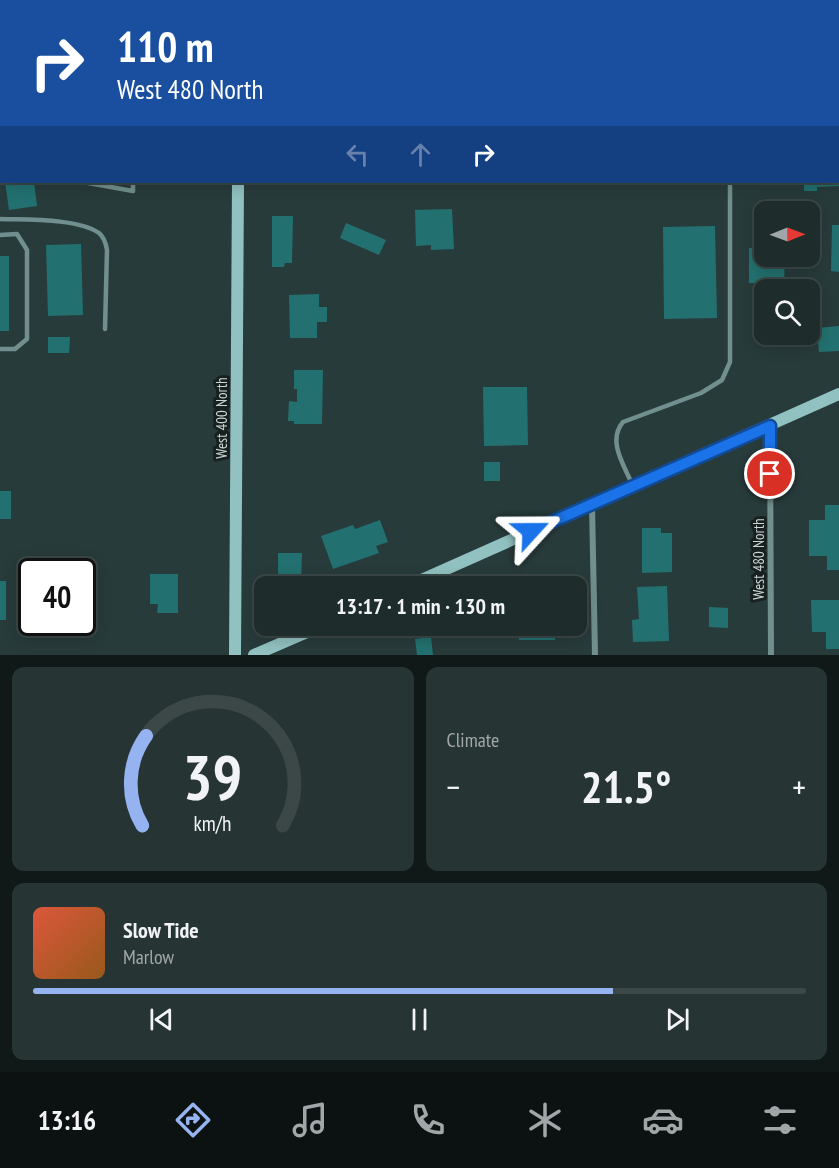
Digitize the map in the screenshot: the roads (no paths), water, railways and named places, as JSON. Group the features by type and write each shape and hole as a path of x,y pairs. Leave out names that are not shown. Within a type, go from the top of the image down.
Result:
{"street":[{"name":"West 400 North","path":"235,655 238,183"},
{"path":"430,576 839,394"},
{"name":"West 480 North","path":"770,426 771,655"},
{"path":"592,504 595,655"},
{"path":"254,655 298,636"}],"lane":[{"path":"89,183 133,191 133,183"},
{"path":"633,486 616,446 619,427 623,423 701,393 722,380 729,362 730,183"},
{"path":"0,219 51,220 100,233 106,242 107,250 105,329"},
{"path":"0,235 17,234 27,250 27,339 15,349 0,349"}]}
